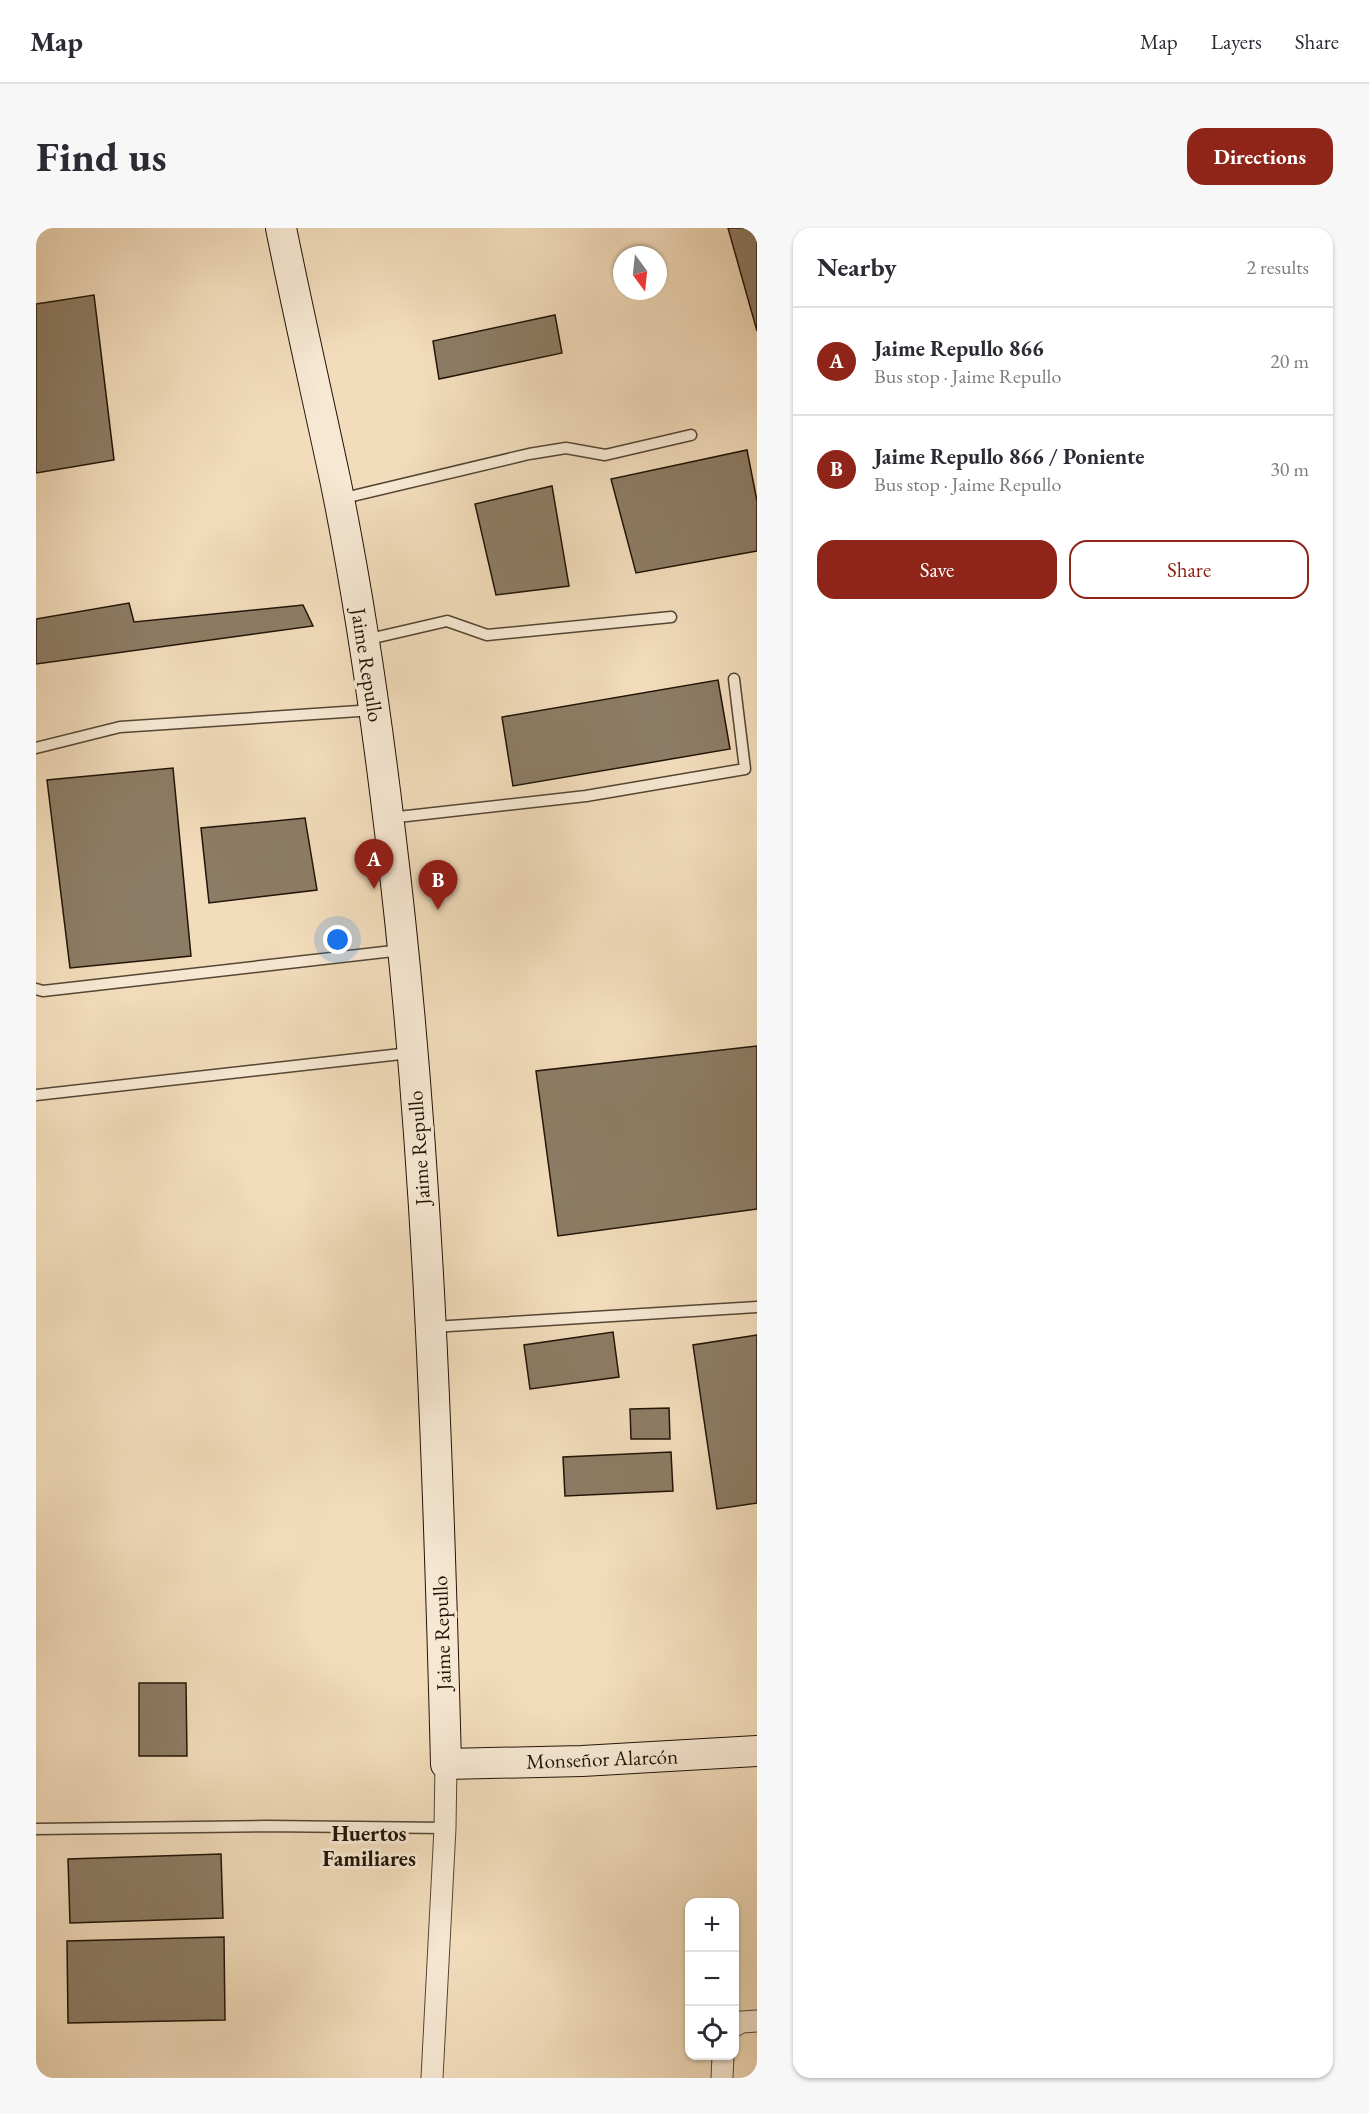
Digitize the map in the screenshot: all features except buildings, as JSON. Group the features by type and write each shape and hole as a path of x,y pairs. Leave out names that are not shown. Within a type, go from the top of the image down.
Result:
{"street":[{"name":"Jaime Repullo","path":"281,228 339,499 363,640 388,818 413,1053 430,1328 446,1764 446,1828 432,2078"},
{"name":"Monseñor Alarcón","path":"446,1764 582,1761 757,1751"},
{"path":"739,2024 757,2021"},
{"path":"722,2078 723,2060"}],"lane":[{"path":"339,499 529,454 566,448 605,455 691,435"},
{"path":"363,640 447,621 487,635 671,617"},
{"path":"388,818 586,796 745,769 734,679"},
{"path":"36,748 120,727 374,710"},
{"path":"36,989 43,991 403,950"},
{"path":"36,1095 413,1053"},
{"path":"430,1328 757,1307"},
{"path":"36,1829 266,1826 446,1828"}],"place":[{"name":"Jaime Repullo 866","path":"374,889"},
{"name":"Jaime Repullo 866 / Poniente","path":"438,910"}],"district":[{"name":"Huertos Familiares","path":"369,1846"}]}
